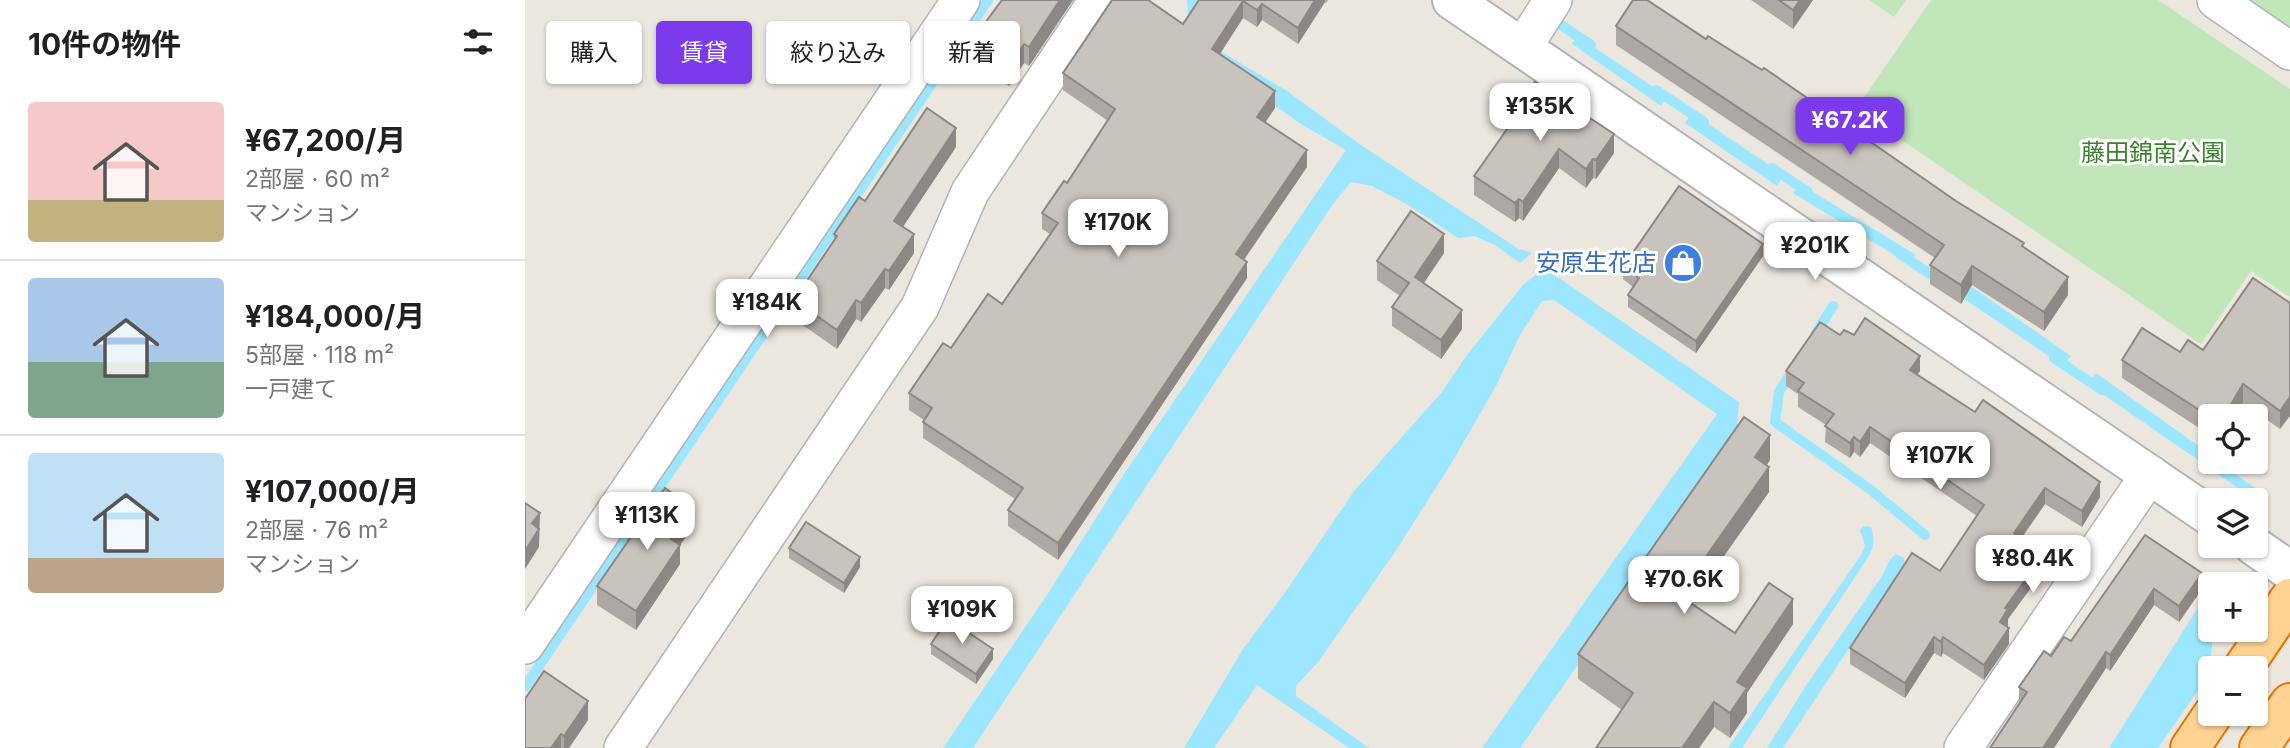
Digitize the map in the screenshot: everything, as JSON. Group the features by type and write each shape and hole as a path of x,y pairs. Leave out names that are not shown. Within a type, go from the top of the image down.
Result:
{"highway":[{"path":"2251,656 2290,598"},
{"path":"2259,748 2290,704"},
{"path":"2190,748 2205,726"}],"street":[{"path":"525,645 961,0"},
{"path":"623,748 920,307 970,192 1098,0"},
{"path":"1452,0 1540,20 2198,508"},
{"path":"2215,0 2290,51"},
{"path":"1963,748 2150,474"},
{"path":"2268,556 2290,571"}],"green space":[{"path":"1869,0 1906,0 1894,17"},
{"name":"藤田錦南公園","path":"1931,0 2158,0 2290,89 2290,297 2251,271 2201,344 1856,109"},
{"path":"2247,0 2290,0 2290,29"}],"water":[{"path":"1187,0 1203,0 1220,51 1287,91 1358,143 1517,248 1532,253 1520,263 1495,245 1474,236 1458,238 1408,205 1372,186 1351,182 1333,204 973,748 943,748 1047,595 1124,474 1346,150 1301,124 1190,45"},
{"path":"1577,36 1667,96 1661,106 1572,44"},
{"path":"1692,113 1784,175 1777,186 1685,123"},
{"path":"1800,184 1916,255 1909,264 1793,193"},
{"path":"1546,267 1739,402 1736,437 1520,748 1482,748 1717,414 1554,300 1542,301 1520,335 1496,386 1451,464 1397,549 1319,661 1296,686 1296,696 1369,748 1349,748 1257,685 1214,748 1184,748 1243,649 1355,490 1441,393 1467,355 1523,285"},
{"path":"1956,276 2071,356 2063,366 1963,298"},
{"path":"2096,373 2198,445 2198,460 2088,384"},
{"path":"1864,526 1871,527 1873,537 1868,558 1742,748 1728,748 1861,555 1865,546 1860,530"},
{"path":"1896,554 1904,558 1904,565 1783,748 1767,748 1807,684"},
{"path":"2198,608 2198,642 2212,642 2211,656 2198,656 2198,690 2158,748 2109,748"}],"building":[{"path":"1002,0 1060,0 1029,47 1024,44 1020,50 1020,21 986,21"},
{"path":"1112,0 1148,0 1183,24 1199,0 1315,0 1298,28 1262,4 1257,10 1243,1 1212,49 1275,91 1257,117 1307,150 1236,254 1247,262 1058,543 1008,510 1023,488 923,422 932,408 909,393 943,343 951,348 988,294 1002,304 1058,223 1042,213 1064,181 1067,183 1115,109 1063,73"},
{"path":"1633,0 1647,0 1706,39 1708,36 1762,70 1764,68 1956,201 2024,243 2022,246 2068,277 2044,312 1972,266 1961,285 1930,265 1944,245 1616,26"},
{"path":"1779,0 1800,0 1793,10"},
{"path":"1535,82 1614,134 1596,160 1593,159 1586,169 1559,149 1523,202 1519,199 1515,203 1474,176 1517,115 1514,113"},
{"path":"927,108 956,128 894,221 914,234 889,271 885,269 861,303 856,300 837,330 794,300 837,236 834,234 859,197 865,201"},
{"name":"安原生花店","path":"1679,186 1763,244 1696,341 1628,295 1639,278 1623,267"},
{"path":"1411,211 1444,234 1415,277 1462,310 1441,340 1392,307 1409,283 1377,261"},
{"path":"2253,278 2290,303 2290,397 2280,411 2243,384 2231,404 2198,404 2198,409 2122,360 2142,328 2180,352 2188,340 2203,350"},
{"path":"1865,318 1920,356 1910,370 1975,412 1983,400 2100,482 2082,511 2045,488 2014,533 2044,554 2005,608 2008,609 2000,622 2009,628 1984,665 1943,637 1941,642 1934,637 1905,683 1850,648 1912,553 1940,571 1984,505 1870,427 1860,442 1854,437 1850,443 1825,426 1834,414 1798,391 1804,383 1786,371 1820,322 1840,335 1844,330 1854,335"},
{"path":"1744,417 1770,435 1755,457 1769,467 1679,595 1735,633 1769,583 1793,599 1737,682 1747,688 1730,713 1714,702 1682,748 1596,748 1633,693 1578,654"},
{"path":"665,488 693,508 671,539 680,545 636,611 597,586"},
{"path":"525,503 540,513 532,523 539,529 525,551"},
{"path":"806,522 860,557 844,583 789,548"},
{"path":"2145,535 2200,572 2198,572 2198,579 2179,606 2154,589 2110,655 2106,652 2043,748 1990,748 2027,692 2019,687 2044,651 2051,656 2064,637 2071,641"},
{"path":"948,619 993,649 976,674 931,644"},
{"path":"544,671 588,701 564,736 561,734 551,748 525,748 525,699"}],"waterway":[{"path":"525,687 988,0"},
{"path":"1549,17 1591,45"},
{"path":"1656,90 1704,122"},
{"path":"1772,168 1808,192"},
{"path":"1900,254 1942,282"},
{"path":"1816,333 1833,306"},
{"path":"2054,358 2102,390"},
{"path":"1792,371 1779,392 1775,422 1871,490 1925,535"},
{"path":"2226,474 2246,488"}],"place":[{"name":"安原生花店","path":"1683,263"}]}
